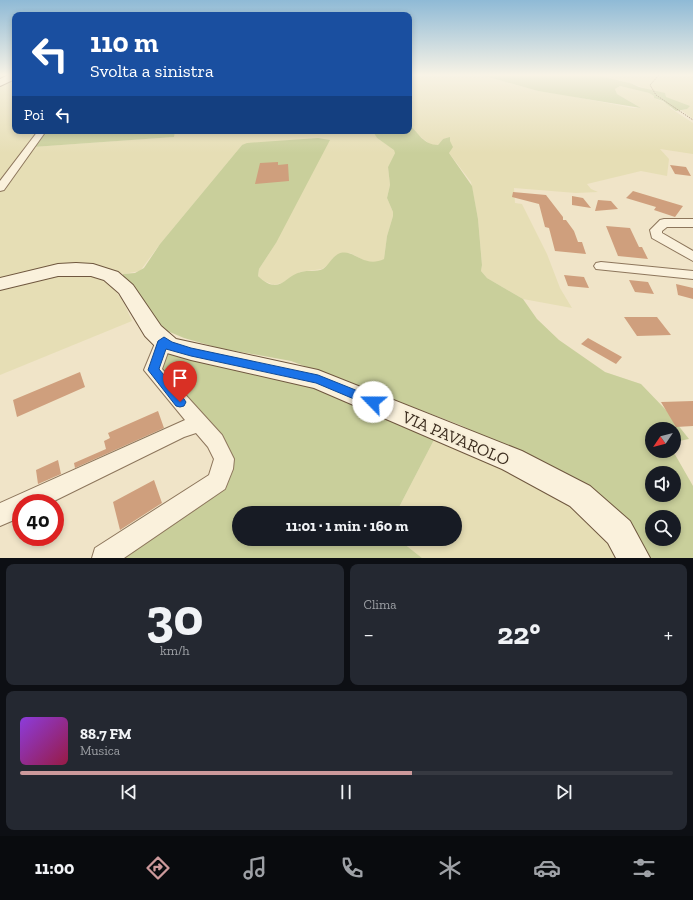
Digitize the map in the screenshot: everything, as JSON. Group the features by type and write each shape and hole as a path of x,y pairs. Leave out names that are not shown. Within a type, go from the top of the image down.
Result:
{"street":[{"path":"0,188 40,134"},
{"path":"693,223 664,223 656,230 656,235 693,257"},
{"path":"601,266 693,275"},
{"name":"VIA PAVAROLO","path":"0,284 58,270 93,270 111,276 126,289 153,331 168,345 191,352 318,379 512,460 580,496 619,532 634,558"},
{"path":"104,556 217,482 223,469 224,459 215,441 198,424 154,370 164,341"},
{"path":"45,494 179,430 198,424"},
{"path":"0,515 12,509"}],"path":[{"path":"666,101 693,120"}],"shaded area":[{"path":"0,101 12,101 12,134 39,134 0,186"},
{"path":"597,101 633,108 641,108 629,101 661,101 670,105 670,108 693,123 693,154 660,149 669,159 667,176 641,171 587,184 591,189 598,192 576,193 514,188 515,203 522,204 547,254 560,288 572,308 523,299 487,278 481,271 482,264 478,219 471,182 449,153 450,150 443,139 438,145 431,145 417,134 412,128 412,102"},
{"path":"671,101 693,101 693,119 681,110 687,109"},
{"path":"174,134 375,134 377,138 395,150 388,167 390,185 387,198 393,212 393,216 387,236 384,259 376,263 365,261 350,253 333,258 329,264 322,269 300,272 285,282 274,285 264,281 258,276 259,269 276,243 242,145 160,244 140,271 123,274 98,266 0,281 0,190 33,147 173,137"},
{"path":"52,274 94,275 112,286 124,303 132,321 0,375 0,288"},
{"path":"436,436 574,500 625,558 422,558 407,546 462,546 462,506 400,506"}],"green space":[{"path":"599,101 629,101 641,108"},
{"path":"663,101 677,101 690,106 687,109 676,111"},
{"path":"412,127 425,141 438,145 443,139 450,137 453,147 449,153 472,186 478,219 482,265 481,271 487,278 523,299 537,319 559,340 605,372 641,384 676,422 645,422 645,458 677,458 693,486 693,558 640,558 551,467 460,425 291,361 219,348 184,338 165,330 158,324 155,317 122,279 123,274 135,273 144,268 160,244 242,145 247,143 318,138 330,140 276,243 259,269 258,276 272,285 277,285 295,274 304,271 323,269 338,254 349,253 364,260 370,261 384,259 387,236 393,216 393,212 387,198 390,185 388,167 395,153 394,150 377,138 375,134 412,134"},
{"path":"41,134 174,134 174,137 33,147"},
{"path":"164,349 313,383 436,436 400,506 232,506 232,546 407,546 422,558 111,558 228,470 157,369"},
{"path":"681,429 689,439 681,441"}],"building":[{"path":"278,162 278,165 288,164 289,181 255,184 260,163"},
{"path":"670,165 686,167 691,176 675,174"},
{"path":"633,191 683,206 675,217 654,210 656,207 626,198"},
{"path":"513,192 546,195 563,217 563,220 566,220 574,231 578,242 582,242 586,254 555,251 549,228 545,227 539,204 512,197"},
{"path":"572,196 583,198 591,208 572,205"},
{"path":"598,200 611,201 618,209 595,211"},
{"path":"606,226 630,228 639,247 642,247 648,259 618,256"},
{"path":"564,275 584,277 589,288 568,286"},
{"path":"629,280 648,282 654,294 635,292"},
{"path":"676,284 693,288 693,299 678,295"},
{"path":"624,317 657,317 671,335 637,336"},
{"path":"588,338 622,357 616,364 581,344"},
{"path":"80,372 85,387 17,417 13,400"},
{"path":"693,401 693,426 681,427 681,422 673,422 661,402"},
{"path":"158,411 164,428 75,468 74,463 106,449 104,441 110,438 108,433"},
{"path":"58,460 61,474 38,484 36,470"},
{"path":"154,480 162,503 120,530 113,502"}],"route":[{"path":"180,402 154,370 164,341 168,345 191,352 318,379 373,402"}]}
